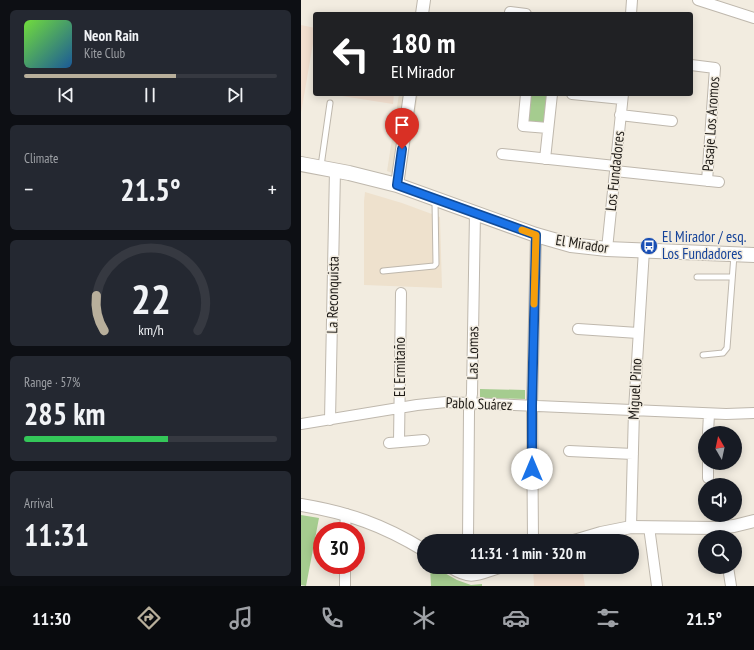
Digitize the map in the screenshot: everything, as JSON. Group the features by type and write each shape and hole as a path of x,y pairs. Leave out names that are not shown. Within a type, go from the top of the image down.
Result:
{"main road":[{"name":"El Mirador","path":"301,164 335,170 397,185 536,235 571,245 607,249 754,255"}],"street":[{"path":"422,12 424,0"},
{"path":"631,12 632,0"},
{"path":"698,0 754,18"},
{"name":"Pasaje Los Aromos","path":"693,65 715,68 707,181"},
{"path":"397,185 410,96"},
{"path":"526,96 523,126 548,128"},
{"path":"545,159 552,96"},
{"name":"Los Fundadores","path":"607,249 622,96"},
{"path":"620,115 672,121"},
{"path":"502,154 719,182"},
{"name":"La Reconquista","path":"330,420 335,170"},
{"name":"Las Lomas","path":"468,534 469,410 472,394 475,213"},
{"path":"533,534 532,406 536,235"},
{"name":"Miguel Pino","path":"631,527 633,410 644,250"},
{"name":"El Ermitaño","path":"399,442 401,293"},
{"path":"579,329 639,333"},
{"name":"Pablo Suárez","path":"301,424 433,403 471,403 709,414 754,413"},
{"path":"709,414 709,426"},
{"path":"389,443 424,440"},
{"path":"569,451 633,454"},
{"path":"708,470 708,478"},
{"path":"301,505 346,514 385,528 417,546"},
{"path":"346,514 346,522"},
{"path":"729,530 754,521"},
{"path":"598,534 631,527 698,530"},
{"path":"649,527 657,586"},
{"path":"345,574 345,586"},
{"path":"729,574 731,586"}],"lane":[{"path":"321,167 330,103"},
{"path":"383,271 434,266 436,264 435,198"},
{"path":"703,355 723,353 727,348 734,254"},
{"path":"697,277 733,277"}],"shaded area":[{"path":"301,25 313,28 313,44 301,113"},
{"path":"342,96 394,96 393,104"},
{"path":"399,96 418,96 405,178 387,171"},
{"path":"365,192 402,203 440,217 442,288 364,285"},
{"path":"533,574 583,574 585,586 534,586"}],"green space":[{"path":"526,96 551,96 548,127 523,125"},
{"path":"480,389 525,390 525,399 480,398"},
{"path":"301,515 319,518 318,522 313,522 313,549 306,586 301,585"},
{"path":"430,574 446,574 471,585 482,584 482,586 431,586"}],"slow traffic":[{"path":"522,230 536,235 534,304"}],"place":[{"name":"El Mirador / esq. Los Fundadores","path":"649,246"}],"route":[{"path":"402,149 397,185 536,235 532,469"}]}
